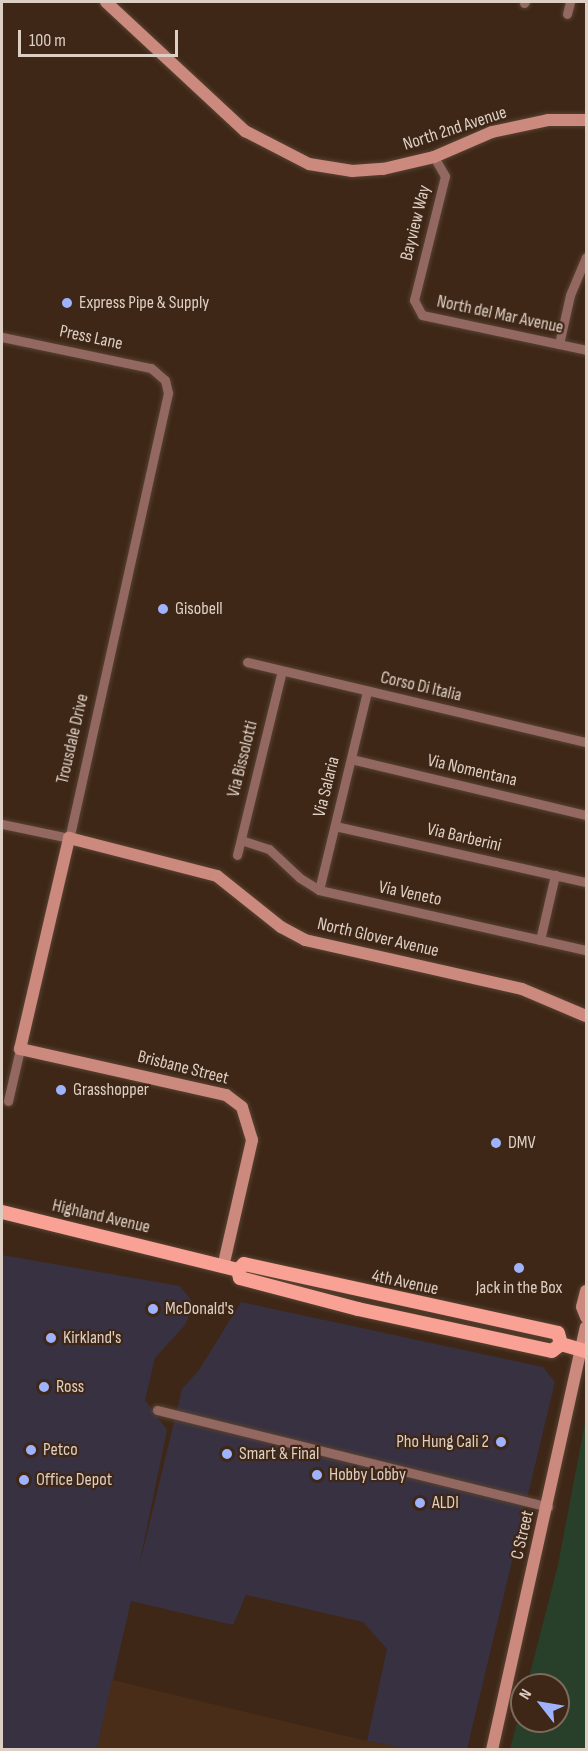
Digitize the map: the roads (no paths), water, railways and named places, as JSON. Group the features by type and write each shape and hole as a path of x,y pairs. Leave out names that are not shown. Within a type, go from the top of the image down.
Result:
{"main road":[{"name":"Highland Avenue","path":"2,1212 192,1257"},
{"name":"4th Avenue","path":"192,1257 238,1270 244,1264 558,1333 561,1344 585,1351"}],"street":[{"name":"North 2nd Avenue","path":"106,2 220,111 271,147 309,164 352,171 383,169 434,157 492,132 548,120 586,120"},
{"path":"567,14 570,2"},
{"name":"Bayview Way","path":"414,300 445,176 434,157"},
{"path":"559,344 570,295 586,257"},
{"name":"North del Mar Avenue","path":"414,300 422,315 441,321 586,350"},
{"name":"Press Lane","path":"2,337 151,369 167,384"},
{"name":"Trousdale Drive","path":"8,1101 165,408 167,384"},
{"name":"Corso Di Italia","path":"247,662 586,742"},
{"name":"Via Bissolotti","path":"237,855 282,671"},
{"name":"Via Salaria","path":"319,890 367,691"},
{"name":"Via Nomentana","path":"351,759 586,815"},
{"name":"North Glover Avenue","path":"2,824 69,838 217,876 281,927 304,940 522,989 586,1016"},
{"name":"Via Barberini","path":"335,826 586,882"},
{"name":"Via Veneto","path":"241,840 269,849 300,878 319,890 586,950"},
{"path":"540,940 555,875"},
{"name":"Brisbane Street","path":"20,1049 226,1095 242,1107 252,1140 223,1267"},
{"path":"586,1291 582,1308 586,1317"},
{"name":"C Street","path":"492,1749 585,1351 586,1327"},
{"path":"157,1410 548,1507"}],"place":[{"name":"Express Pipe & Supply","path":"67,303"},
{"name":"Gisobell","path":"163,609"},
{"name":"Grasshopper","path":"61,1090"},
{"name":"DMV","path":"496,1143"},
{"name":"Jack in the Box","path":"519,1268"},
{"name":"McDonald's","path":"153,1309"},
{"name":"Kirkland's","path":"51,1338"},
{"name":"Ross","path":"44,1387"},
{"name":"Pho Hung Cali 2","path":"501,1442"},
{"name":"Petco","path":"31,1450"},
{"name":"Smart & Final","path":"227,1454"},
{"name":"Hobby Lobby","path":"317,1475"},
{"name":"Office Depot","path":"24,1480"},
{"name":"ALDI","path":"420,1503"}]}
